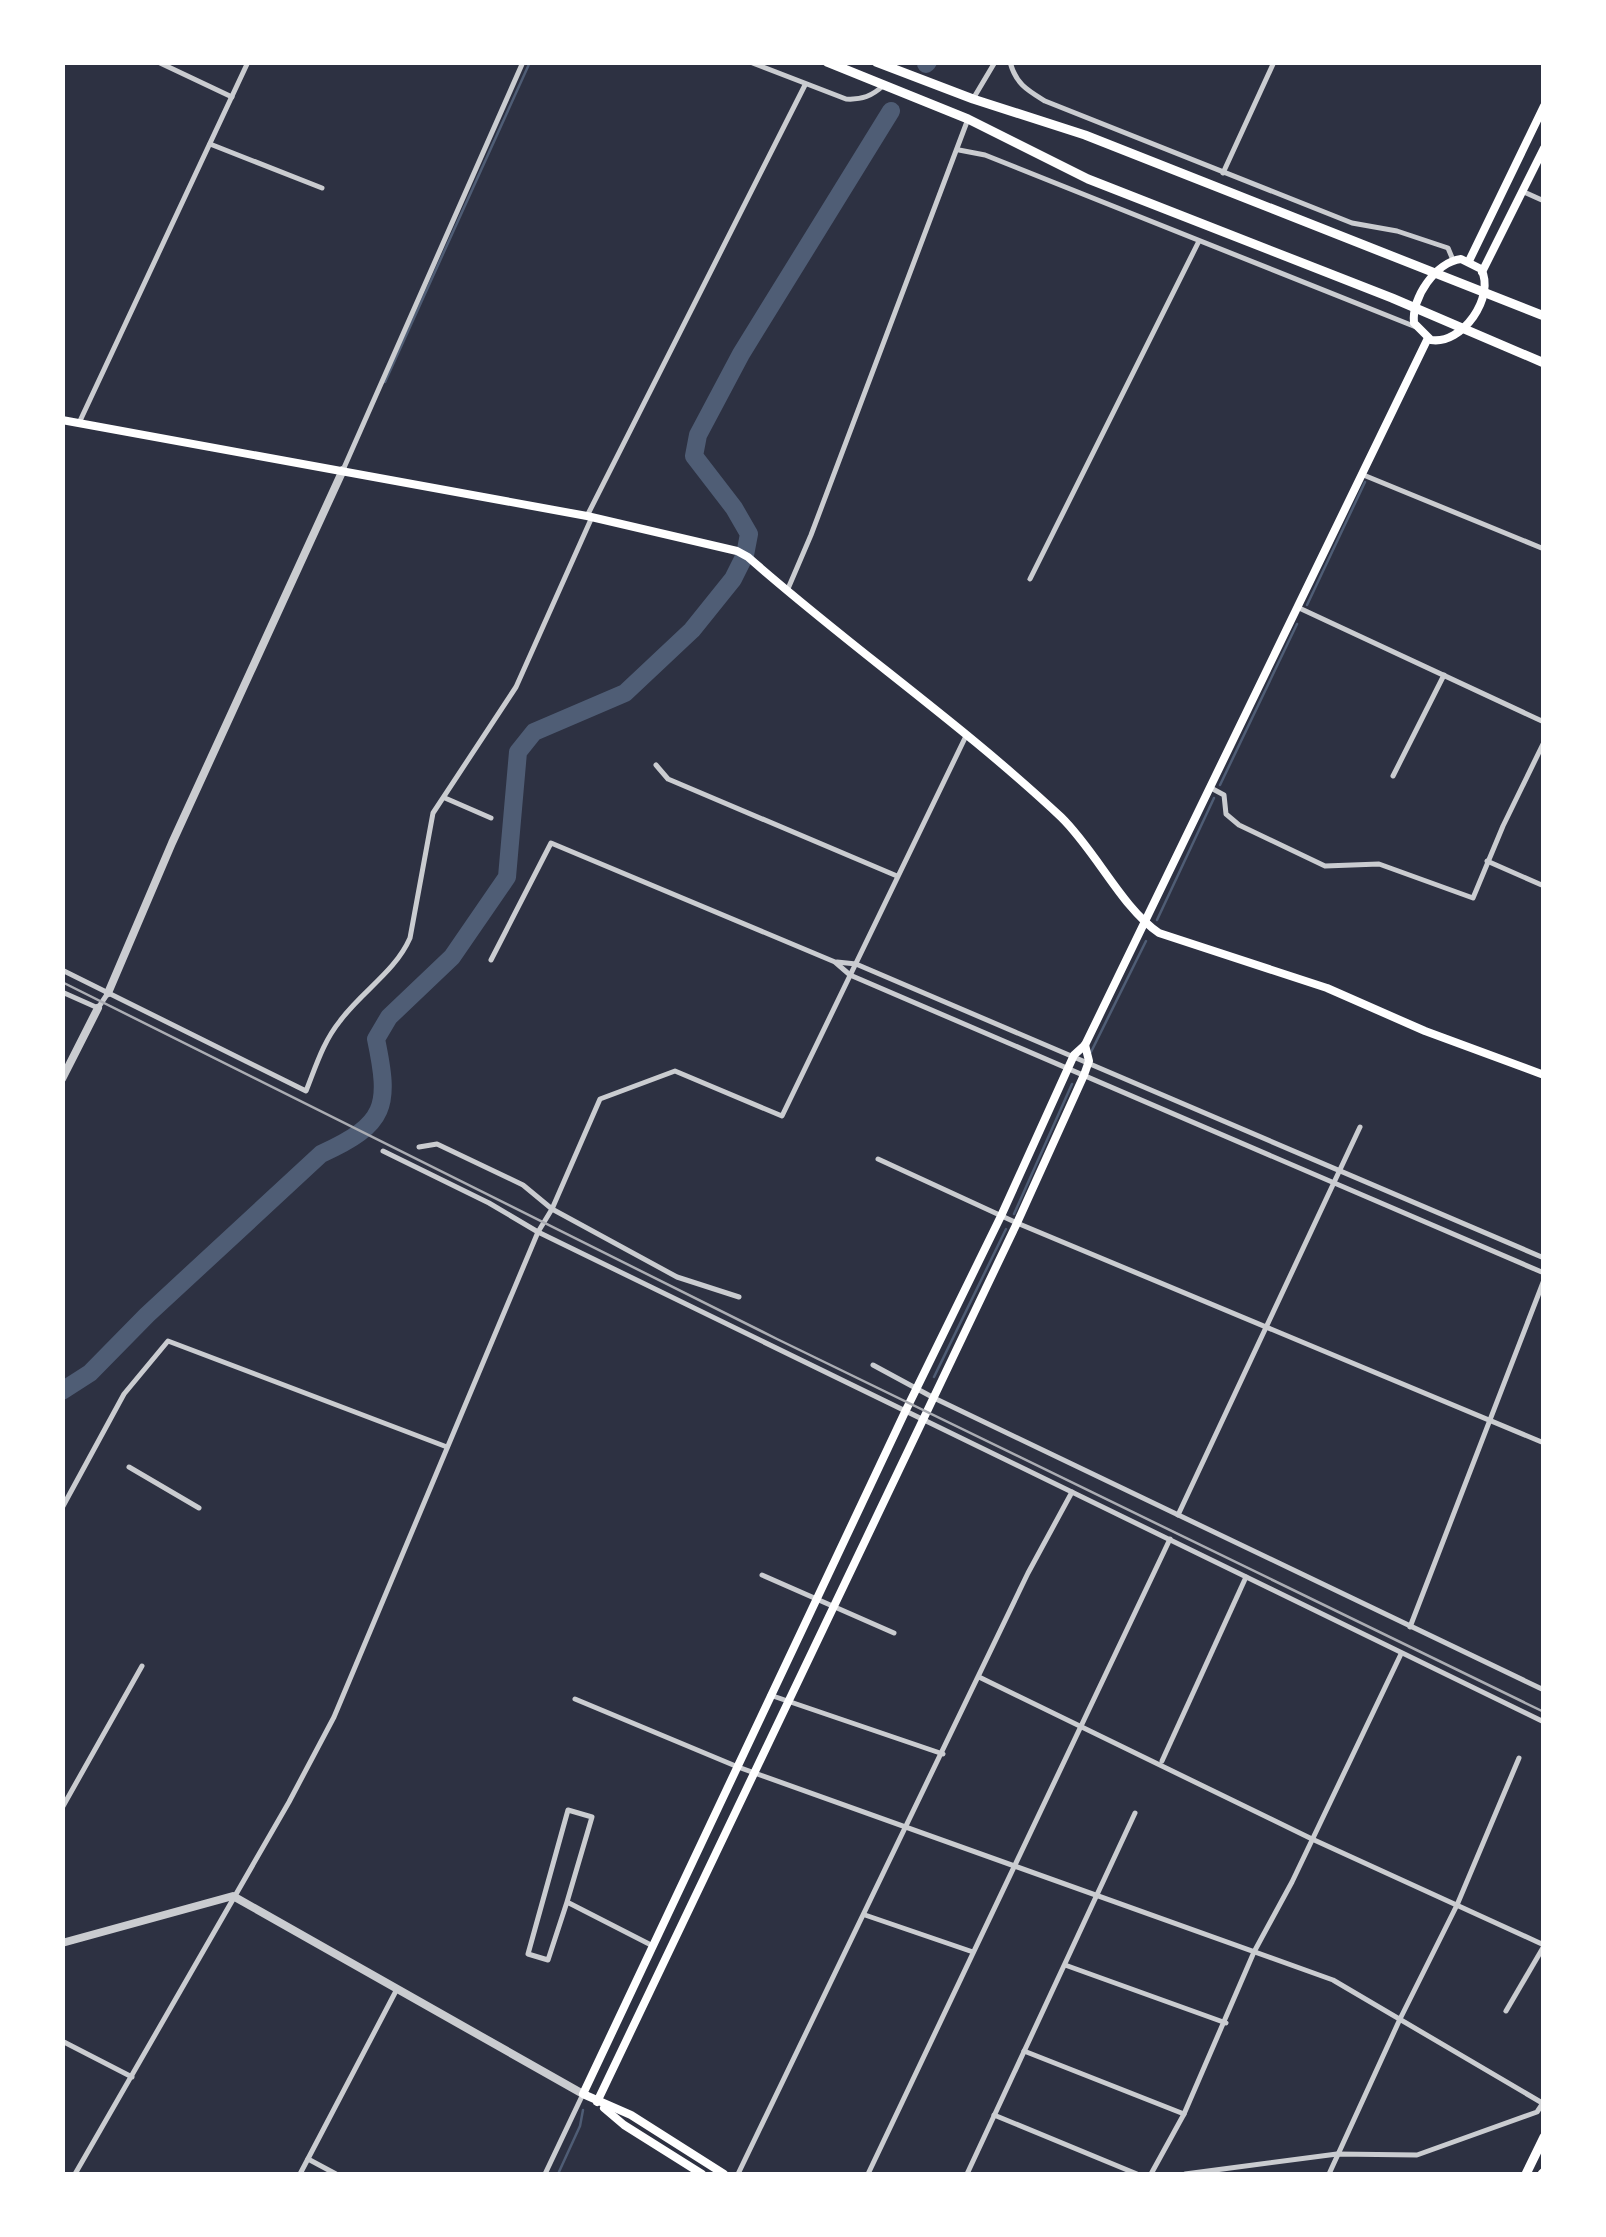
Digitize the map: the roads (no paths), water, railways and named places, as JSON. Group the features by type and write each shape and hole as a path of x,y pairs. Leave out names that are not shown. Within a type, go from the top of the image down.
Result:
{"highway":[{"path":"827,62 968,119 1088,179 1544,363"},
{"path":"876,62 972,99 1085,135 1544,316"},
{"path":"1526,2174 1544,2138"}],"main road":[{"path":"1469,260 1544,106"},
{"path":"1482,272 1544,148"},
{"path":"1453,260 1469,260 1482,272 1486,293 1462,329 1446,340 1428,338 1416,328 1414,308 1436,273 1453,260"},
{"path":"724,2174 631,2115 583,2094 1074,1055 1085,1045 1145,924 1428,338"},
{"path":"62,420 590,516 737,551 967,734 1062,818 1090,847 1145,924 1159,934 1327,988 1425,1031 1544,1075"},
{"path":"597,2102 1017,1224 1084,1075 1089,1061 1085,1045"},
{"path":"597,2102 624,2125 702,2174"}],"street":[{"path":"158,62 232,97"},
{"path":"79,424 248,62"},
{"path":"62,1079 108,994 523,62"},
{"path":"750,62 846,99 860,100 884,85"},
{"path":"972,99 995,62"},
{"path":"1010,62 1024,89 1046,100 1352,224 1397,231 1448,248 1453,260"},
{"path":"1223,173 1274,62"},
{"path":"62,970 306,1091 323,1046 342,1018 402,957 410,938 433,813 516,686 590,516 805,86"},
{"path":"787,591 968,119"},
{"path":"210,144 322,188"},
{"path":"959,150 985,155 1416,328"},
{"path":"1522,190 1544,201"},
{"path":"1030,579 1198,243"},
{"path":"1362,474 1544,548"},
{"path":"1297,607 1544,722"},
{"path":"1394,776 1444,675"},
{"path":"76,2174 337,1711 538,1232 552,1210 600,1099 675,1071 782,1116 967,734"},
{"path":"1211,788 1224,795 1226,814 1239,824 1325,866 1379,864 1473,898 1544,742"},
{"path":"656,765 668,779 898,876"},
{"path":"445,798 491,818"},
{"path":"491,960 551,843 834,962 850,975 1544,1276 1410,1627"},
{"path":"1487,862 1544,886"},
{"path":"834,962 856,964 1089,1061 1544,1258"},
{"path":"62,992 98,1008"},
{"path":"1178,1515 1360,1127"},
{"path":"420,1147 437,1144 506,1176 552,1210 677,1277 740,1297"},
{"path":"382,1151 490,1203 538,1232 1544,1722"},
{"path":"878,1159 1017,1224 1544,1443"},
{"path":"62,1508 124,1394 168,1341 447,1447"},
{"path":"874,1365 934,1398 1544,1690"},
{"path":"129,1466 198,1508"},
{"path":"738,2174 1028,1573 1072,1492"},
{"path":"868,2174 1170,1539"},
{"path":"762,1575 894,1633"},
{"path":"1161,1762 1246,1578"},
{"path":"1152,2174 1226,2023 1254,1952 1401,1654"},
{"path":"62,1808 142,1666"},
{"path":"979,1676 1312,1839 1544,1946 1506,2011"},
{"path":"770,1696 943,1754"},
{"path":"575,1699 738,1768 1333,1980 1543,2104 1537,2112 1417,2155 1337,2154 1185,2174"},
{"path":"1330,2174 1400,2018 1457,1905 1519,1758"},
{"path":"568,1810 592,1817 567,1902 548,1960 528,1954 568,1810"},
{"path":"966,2174 1136,1813"},
{"path":"62,1943 233,1896 583,2094 545,2174"},
{"path":"567,1902 654,1946"},
{"path":"865,1915 974,1952"},
{"path":"1065,1965 1226,2023"},
{"path":"300,2174 397,1989"},
{"path":"62,2042 132,2077"},
{"path":"1024,2051 1184,2114"},
{"path":"994,2116 1138,2174"},
{"path":"308,2159 336,2174"}],"waterway":[{"path":"385,382 530,62"},
{"path":"62,1391 90,1373 321,1154 371,1122 379,1110 383,1081 376,1039 389,1017 452,957 507,877 518,752 534,732 625,693 692,630 733,579 745,555 749,534 694,456 698,435 741,354 891,111"},
{"path":"1307,605 1365,482"},
{"path":"1220,785 1297,624"},
{"path":"1157,920 1214,798"},
{"path":"1091,1052 1146,941"},
{"path":"1014,1214 1072,1084"},
{"path":"934,1377 1006,1229"},
{"path":"558,2174 580,2126 583,2110"}],"tram line":[{"path":"62,982 777,1339 1544,1712"}]}
